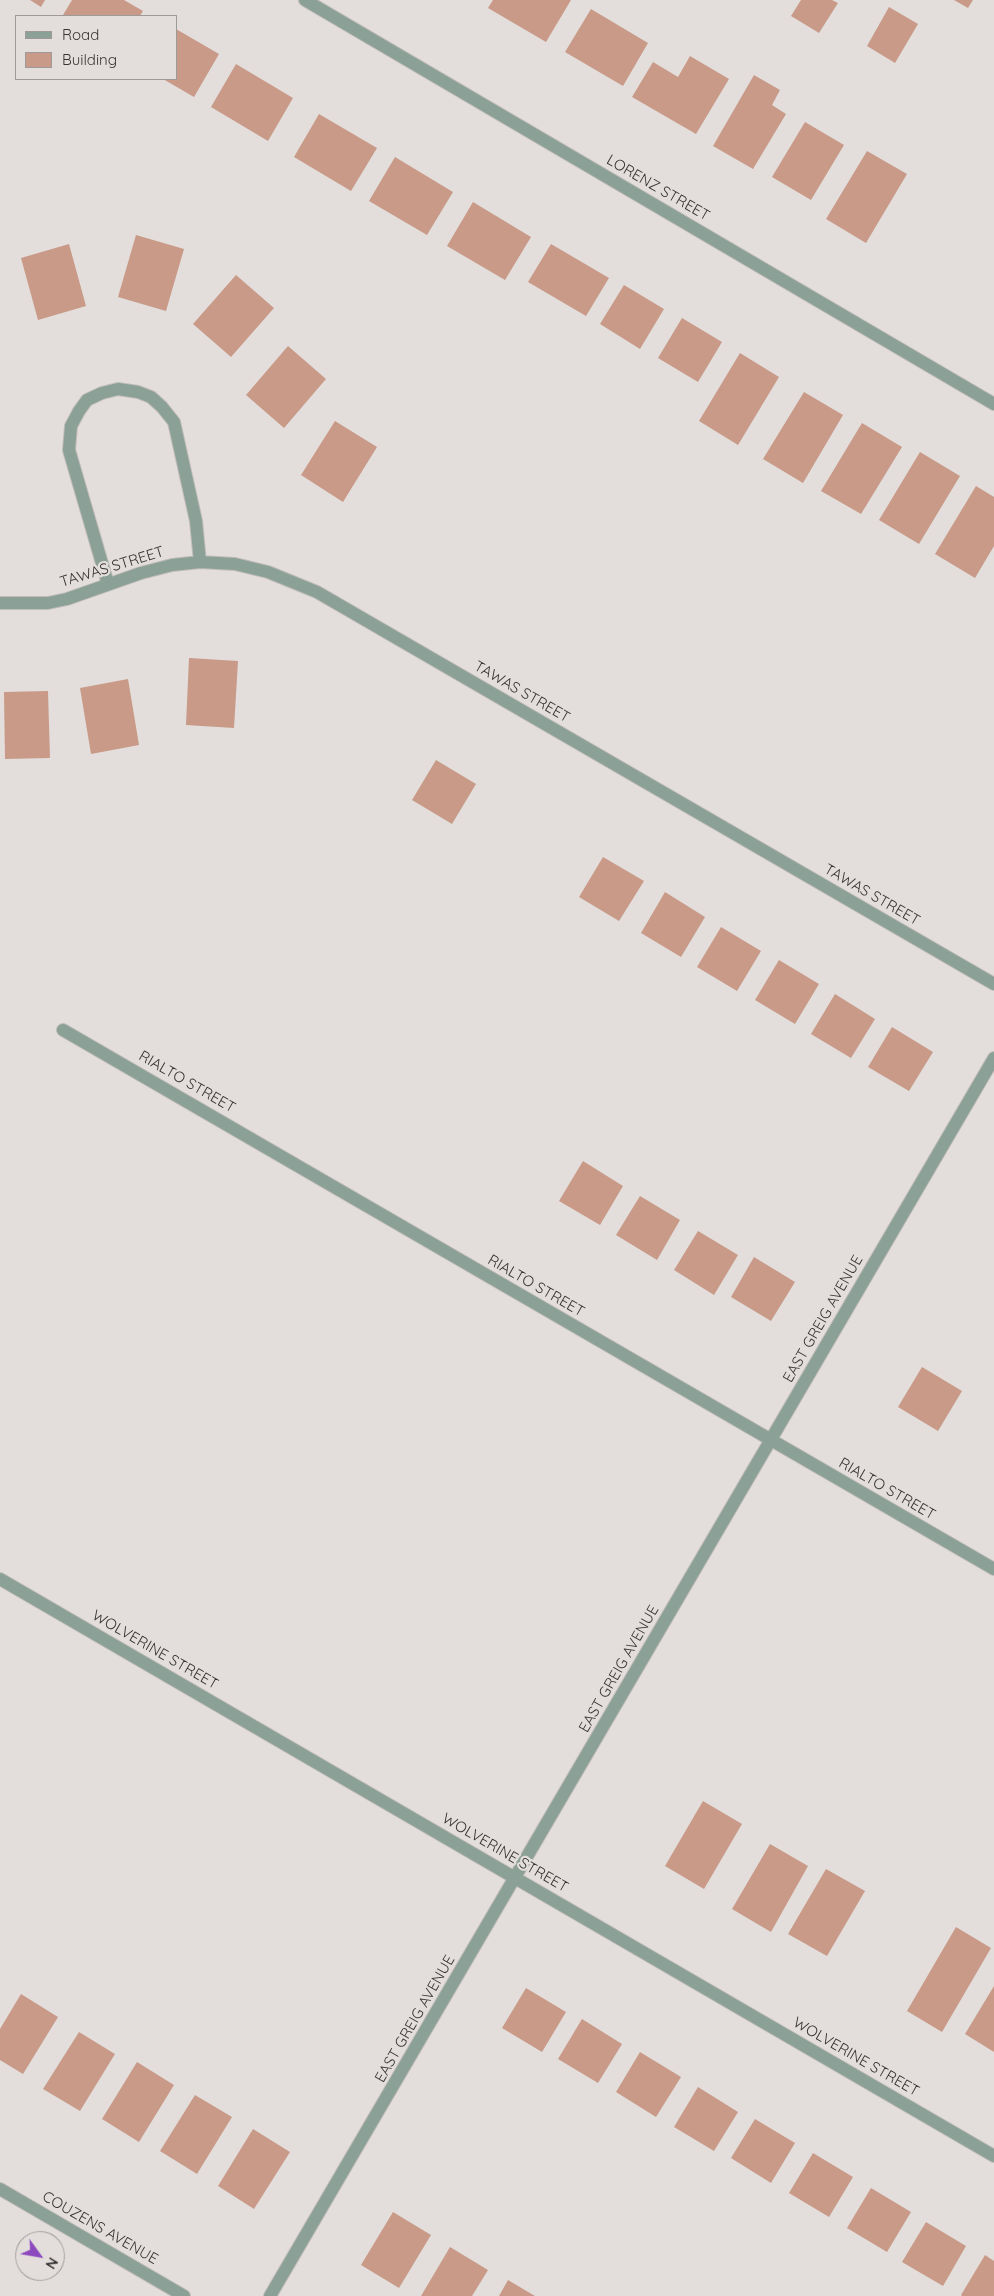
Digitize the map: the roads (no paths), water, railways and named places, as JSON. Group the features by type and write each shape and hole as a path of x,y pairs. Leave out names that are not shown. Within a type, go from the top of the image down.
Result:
{"street":[{"name":"LORENZ STREET","path":"305,0 994,404"},
{"path":"108,584 69,450 71,426 87,400 102,393 118,389 138,392 150,398 162,407 174,422 196,521 200,562"},
{"name":"TAWAS STREET","path":"0,603 48,603 172,565 200,562 235,564 268,572 317,592 994,984"},
{"name":"RIALTO STREET","path":"63,1030 994,1569"},
{"name":"EAST GREIG AVENUE","path":"270,2296 994,1058"},
{"name":"WOLVERINE STREET","path":"0,1579 994,2156"},
{"name":"COUZENS AVENUE","path":"0,2189 184,2296"}]}
